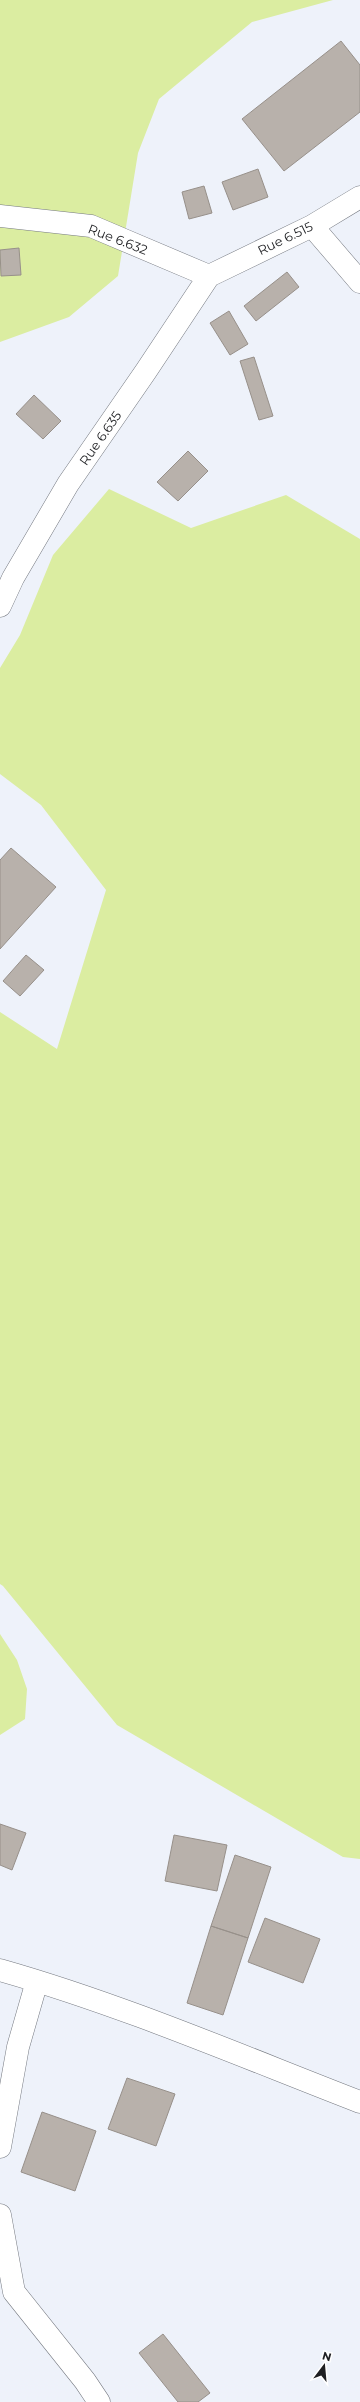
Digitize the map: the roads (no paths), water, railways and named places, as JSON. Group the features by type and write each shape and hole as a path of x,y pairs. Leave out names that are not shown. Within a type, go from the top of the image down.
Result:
{"street":[{"name":"Rue 6.515","path":"209,276 312,226 360,197"},
{"name":"Rue 6.632","path":"1,216 91,226 209,276"},
{"path":"312,226 360,282"},
{"name":"Rue 6.635","path":"0,606 13,578 68,484 146,372 209,276"},
{"path":"0,1970 37,1981 190,2036 360,2102"},
{"path":"0,2147 18,2046 37,1981"},
{"path":"0,2215 14,2292 85,2381 99,2402"}]}
